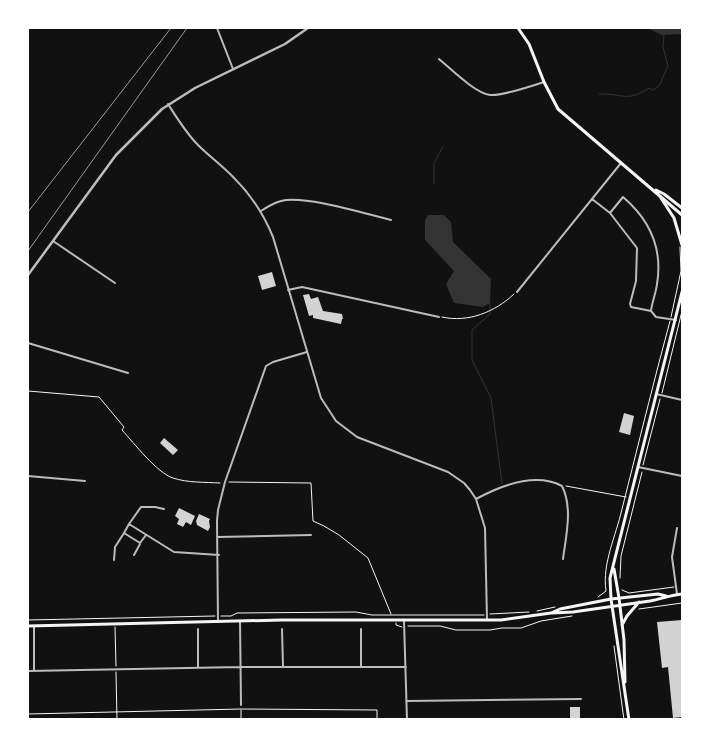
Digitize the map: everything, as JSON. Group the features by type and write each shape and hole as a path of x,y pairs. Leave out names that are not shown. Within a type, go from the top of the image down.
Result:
{"main road":[{"path":"518,28 529,44 544,82 558,109 621,163 682,208"},
{"path":"654,189 674,218 681,245"},
{"path":"661,198 682,215"},
{"path":"629,720 611,599 610,578 614,569 682,292"},
{"path":"614,569 620,604 626,669 625,685"},
{"path":"551,613 560,609 611,599 658,594 666,596"},
{"path":"28,626 240,621 486,620 573,612 682,594"},
{"path":"622,626 627,616 640,602"}],"street":[{"path":"217,28 233,69"},
{"path":"28,275 122,148 168,104 187,92 285,44 308,28"},
{"path":"439,59 480,91 490,95 544,82"},
{"path":"168,104 182,126 235,179 261,211 273,237 321,398 342,426 357,436 448,472 464,483 476,499 485,528 486,620"},
{"path":"517,292 621,163"},
{"path":"610,213 623,197 636,208 652,231 659,258 658,284 651,311"},
{"path":"592,198 610,213 637,248 636,281 630,304 631,307 651,311 656,317 676,320"},
{"path":"261,211 283,200 302,200 391,220"},
{"path":"53,240 115,283"},
{"path":"288,290 302,287 439,317"},
{"path":"28,343 128,373"},
{"path":"218,622 218,510 225,483 266,366 273,362 307,352"},
{"path":"656,394 682,400"},
{"path":"638,467 682,476"},
{"path":"28,476 86,481"},
{"path":"476,499 496,488 521,482 543,481 562,486 566,494 568,512 563,559"},
{"path":"114,560 115,547 141,507 164,509"},
{"path":"129,524 174,552 180,554 219,555"},
{"path":"678,528 672,557 678,594"},
{"path":"124,533 140,543"},
{"path":"134,555 146,535"},
{"path":"217,537 311,535"},
{"path":"240,621 241,705"},
{"path":"404,621 407,720"},
{"path":"34,626 34,671"},
{"path":"198,629 198,668"},
{"path":"282,629 283,667"},
{"path":"360,667 361,629"},
{"path":"28,671 240,667 406,667"},
{"path":"406,702 582,699"}],"path":[{"path":"597,598 606,591 608,557 616,536 681,270 681,245"},
{"path":"439,317 477,316 501,305 517,292"},
{"path":"620,581 621,556 682,311"},
{"path":"28,391 99,397 124,427 122,430 155,465 172,478 225,483 311,483 313,521 339,535 368,558 391,615"},
{"path":"562,486 630,498"},
{"path":"622,590 629,593 676,587"},
{"path":"636,610 682,603"},
{"path":"28,620 231,616 237,613 299,612 356,612 372,615 486,614 532,612 559,606"},
{"path":"396,625 440,626 456,630 490,630 522,628 541,620 578,615"},
{"path":"614,644 624,720"},
{"path":"241,705 241,720"},
{"path":"28,714 241,709 377,710 377,720"},
{"path":"116,711 116,720"}],"shaded area":[{"path":"647,28 682,28 682,34 662,35"},
{"path":"428,215 444,215 451,222 453,242 491,279 490,303 483,307 454,303 446,284 454,271 425,240 425,220"}],"building":[{"path":"272,272 276,286 262,290 258,276"},
{"path":"309,294 311,299 318,297 323,311 342,314 341,324 313,318 313,315 309,316 303,295"},
{"path":"624,413 634,416 630,435 619,432"},
{"path":"164,438 178,450 173,455 160,443"},
{"path":"179,508 195,516 191,525 186,522 183,527 177,524 179,519 175,516"},
{"path":"199,514 210,519 208,531 197,525 196,521"},
{"path":"682,620 682,717 673,718 668,667 662,668 657,622"},
{"path":"570,707 580,707 580,720 570,720"}],"waterway":[{"path":"599,94 629,96 641,93 649,88 653,90 659,86 668,66 663,47 664,35"},
{"path":"434,183 434,163 443,147"},
{"path":"490,303 490,314 472,330 472,360 491,398 502,484"}],"railway":[{"path":"28,212 171,28"},
{"path":"28,251 187,28"}]}
